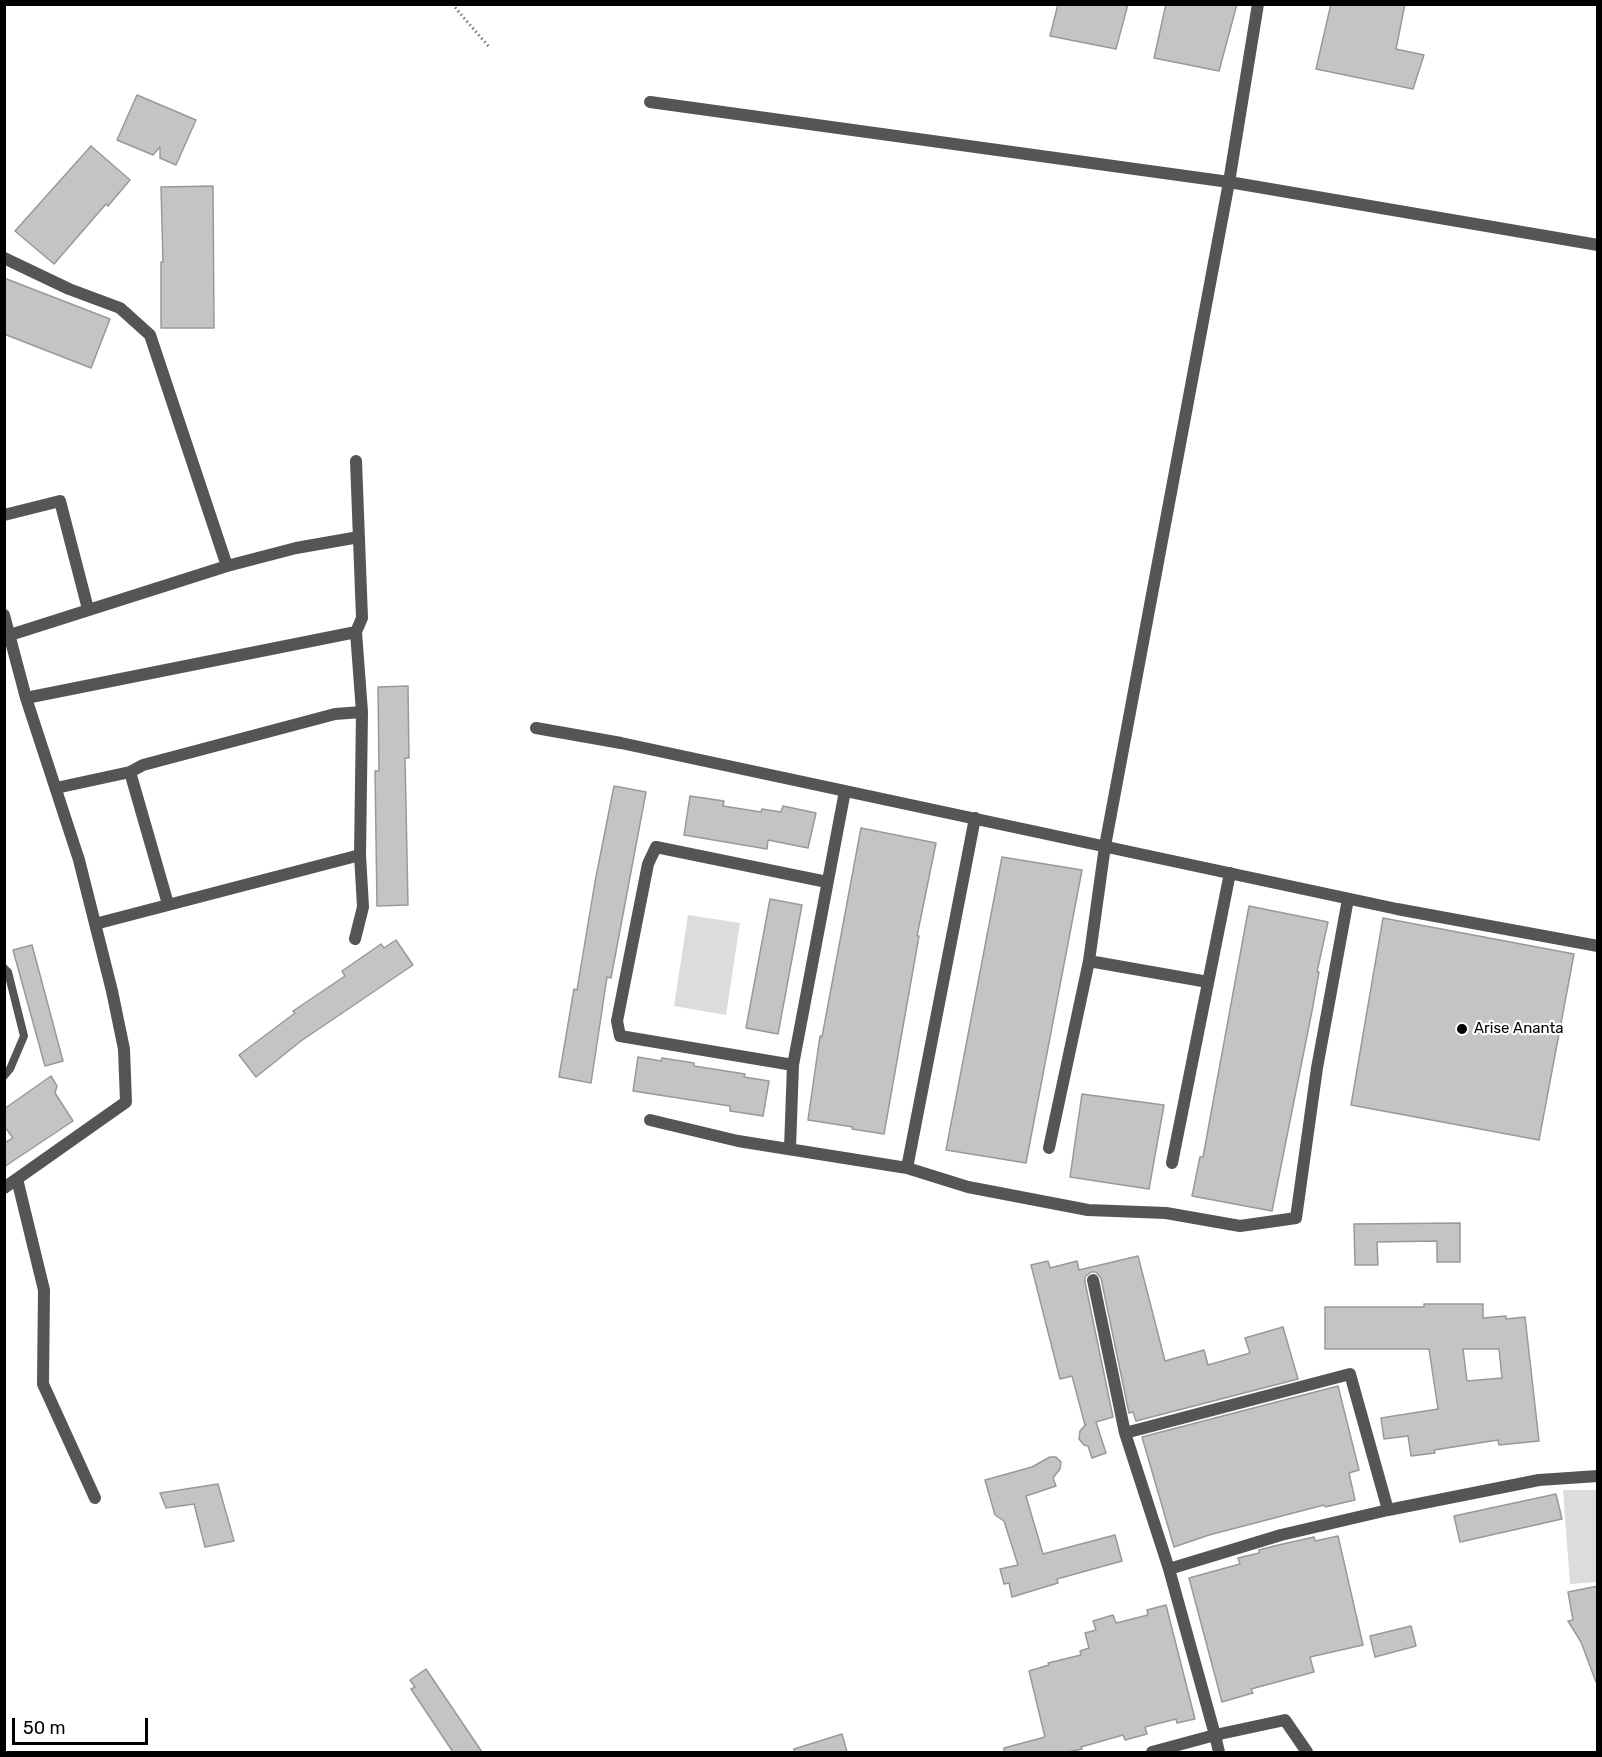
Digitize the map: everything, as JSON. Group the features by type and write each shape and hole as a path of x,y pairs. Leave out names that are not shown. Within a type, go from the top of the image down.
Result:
{"street":[{"path":"1049,1148 1089,961 1105,846 1228,182 1258,4"},
{"path":"650,102 1228,182 1598,245"},
{"path":"4,258 69,289 120,308 150,335 227,566"},
{"path":"355,939 363,907 360,855 362,712 356,632 362,618 356,461"},
{"path":"4,515 60,501 88,609"},
{"path":"10,635 227,566 296,548 359,537"},
{"path":"4,615 26,698 80,860 124,1050 126,1102 4,1188"},
{"path":"26,698 356,632"},
{"path":"56,788 130,772 143,765 335,714 362,712"},
{"path":"536,728 621,743 845,790 1348,899 1598,946"},
{"path":"130,772 168,904"},
{"path":"790,1148 793,1065 845,790"},
{"path":"907,1168 975,819"},
{"path":"793,1065 620,1036 617,1021 648,864 656,848 827,882"},
{"path":"95,924 360,855"},
{"path":"1172,1163 1230,873"},
{"path":"650,1120 738,1141 907,1168 968,1186 1088,1210 1167,1213 1240,1226 1296,1218 1317,1068 1348,899"},
{"path":"1089,961 1208,982"},
{"path":"17,1179 44,1290 43,1384 95,1498"},
{"path":"1093,1280 1125,1433 1169,1569 1219,1752"},
{"path":"1125,1433 1350,1374 1388,1510"},
{"path":"1169,1569 1281,1535 1388,1510 1539,1479 1598,1476"},
{"path":"1152,1752 1285,1720 1307,1752"}],"lane":[{"path":"4,968 8,972 24,1036 10,1069 4,1076"}],"path":[{"path":"452,4 490,48"}],"shaded area":[{"path":"688,915 740,923 726,1015 674,1006"},
{"path":"1563,1490 1597,1490 1597,1582 1570,1584"}],"building":[{"path":"1058,4 1128,4 1116,49 1050,36"},
{"path":"1166,4 1237,4 1219,71 1154,58"},
{"path":"1331,4 1405,4 1396,49 1424,55 1413,89 1316,69"},
{"path":"137,95 196,120 176,165 160,158 160,147 153,155 117,140"},
{"path":"91,146 130,180 54,264 15,231"},
{"path":"213,186 214,328 161,328 161,262 163,262 161,187"},
{"path":"4,278 110,319 91,368 4,334"},
{"path":"408,686 409,758 405,758 408,905 377,906 375,771 379,771 378,687"},
{"path":"614,786 646,792 611,978 607,977 591,1083 559,1077"},
{"path":"690,796 724,801 723,806 761,812 762,809 781,812 783,806 816,813 808,848 768,840 767,849 684,835"},
{"path":"861,828 936,843 917,936 919,936 884,1134 808,1120 820,1036 822,1037"},
{"path":"1002,857 1082,870 1026,1163 946,1150"},
{"path":"770,899 802,905 778,1034 746,1028"},
{"path":"1249,906 1328,922 1272,1211 1192,1196 1200,1157 1203,1157"},
{"name":"Arise Ananta","path":"1383,918 1574,954 1539,1140 1351,1105"},
{"path":"396,940 413,965 301,1041 256,1077 239,1055 295,1013 293,1011 345,976 342,971 381,944 384,948"},
{"path":"32,945 63,1061 45,1066 13,950"},
{"path":"638,1057 694,1063 694,1066 745,1074 744,1077 769,1081 763,1116 730,1111 730,1106 633,1091"},
{"path":"51,1076 57,1086 55,1093 73,1121 4,1167 4,1143 13,1138 4,1126 4,1109"},
{"path":"1082,1094 1164,1105 1149,1189 1070,1177"},
{"path":"1460,1223 1460,1262 1437,1262 1437,1241 1377,1242 1378,1265 1355,1265 1354,1224"},
{"path":"1138,1256 1165,1361 1204,1350 1208,1365 1250,1353 1245,1338 1283,1327 1298,1379 1136,1421 1133,1412 1129,1413 1101,1278 1096,1272 1091,1272 1085,1277 1085,1282 1113,1417 1096,1422 1106,1453 1092,1458 1088,1446 1079,1439 1080,1431 1086,1424 1072,1376 1060,1379 1031,1265 1048,1261 1050,1268 1077,1261 1079,1270"},
{"path":"1424,1304 1483,1304 1483,1318 1525,1317 1539,1441 1499,1445 1498,1440 1411,1456 1408,1436 1384,1439 1381,1418 1438,1409 1429,1349 1325,1349 1325,1307 1424,1307","holes":["1463,1349 1499,1349 1502,1378 1467,1381"]},
{"path":"1338,1386 1359,1470 1349,1473 1355,1500 1325,1507 1324,1505 1209,1535 1174,1547 1142,1437"},
{"path":"1050,1457 1056,1457 1061,1462 1060,1469 1053,1478 1056,1486 1026,1496 1043,1554 1115,1535 1122,1561 1057,1579 1058,1583 1012,1597 1009,1583 1004,1584 1000,1569 1018,1565 1004,1521 995,1515 985,1480 1032,1467"},
{"path":"218,1484 234,1541 205,1547 194,1504 166,1508 160,1493"},
{"path":"1556,1494 1562,1519 1460,1542 1454,1516"},
{"path":"1338,1536 1363,1645 1310,1657 1314,1672 1251,1689 1253,1693 1222,1702 1189,1578 1240,1564 1238,1558 1259,1553 1259,1550 1314,1537 1315,1541"},
{"path":"1598,1586 1598,1681 1596,1682 1581,1642 1568,1621 1573,1620 1568,1592"},
{"path":"1166,1605 1195,1719 1177,1723 1176,1719 1145,1727 1147,1734 1125,1740 1123,1735 1068,1752 1004,1752 1004,1748 1045,1737 1029,1671 1049,1665 1048,1663 1081,1655 1080,1651 1089,1648 1085,1633 1096,1630 1093,1621 1113,1615 1116,1623 1148,1615 1147,1610"},
{"path":"1411,1626 1416,1646 1375,1657 1370,1636"},
{"path":"426,1669 482,1752 453,1752 411,1689 415,1687 410,1680"},
{"path":"842,1734 847,1752 794,1752 794,1749"}],"place":[{"name":"Arise Ananta","path":"1462,1029"}]}
